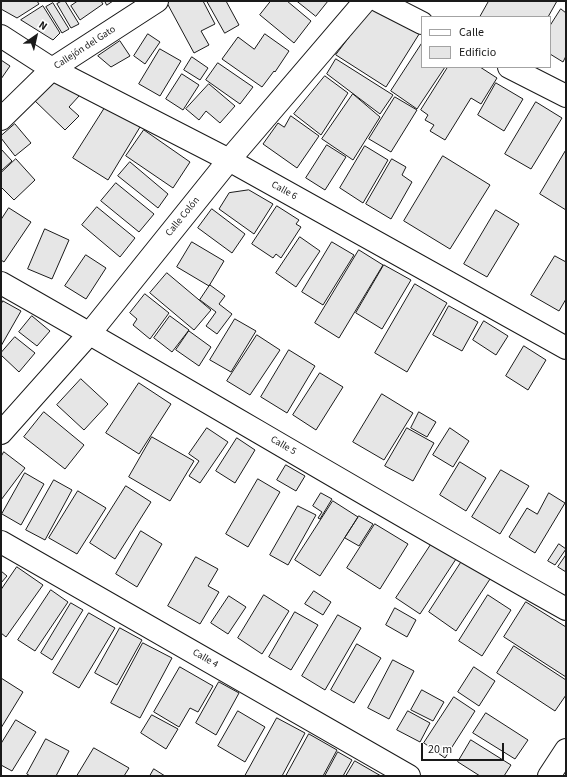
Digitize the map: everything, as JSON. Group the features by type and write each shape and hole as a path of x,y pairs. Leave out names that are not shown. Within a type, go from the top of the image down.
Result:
{"street":[{"name":"Callejón del Gato","path":"1,119 52,69 157,1"},
{"name":"Calle Colón","path":"1,433 90,333 229,160 365,1"},
{"path":"379,1 421,22"},
{"name":"Calle 6","path":"1,36 52,69 229,160 566,348"},
{"path":"511,68 566,96"},
{"name":"Calle 5","path":"1,283 90,333 434,535 566,609"},
{"name":"Calle 4","path":"1,542 409,776"},
{"path":"549,776 566,750"}],"building":[{"path":"1,1 37,1 39,4 17,18 1,9"},
{"path":"65,1 79,24 71,28 57,4"},
{"path":"78,1 101,1 103,4 80,20 71,6"},
{"path":"105,1 113,1 107,5"},
{"path":"171,1 203,1 215,24 201,31 209,45 194,53 167,3"},
{"path":"207,1 226,1 239,25 225,33"},
{"path":"271,1 287,1 311,21 294,43 260,15"},
{"path":"297,1 328,1 316,16"},
{"path":"489,1 557,1 549,16 481,16"},
{"path":"53,3 69,29 62,33 46,7"},
{"path":"43,6 60,33 53,40 21,20"},
{"path":"561,9 566,13 566,56 563,62 551,55 551,24"},
{"path":"370,10 379,11 421,31 386,87 336,55"},
{"path":"148,34 160,42 145,64 134,56"},
{"path":"265,34 289,51 275,72 274,71 262,87 222,59 238,37 254,49"},
{"path":"120,41 130,56 111,67 98,56"},
{"path":"421,45 421,68 444,68 417,109 391,91"},
{"path":"160,49 181,61 160,96 139,84"},
{"path":"192,57 208,68 200,80 184,70"},
{"path":"336,59 393,95 380,114 327,74"},
{"path":"1,60 10,66 1,79"},
{"path":"218,63 253,87 240,104 206,80"},
{"path":"447,68 482,68 497,78 481,104 471,98 445,140 430,131 434,125 425,120 428,115 421,110"},
{"path":"55,73 79,96 69,107 79,116 65,130 32,98"},
{"path":"182,74 199,85 183,110 166,99"},
{"path":"325,76 348,93 321,135 294,114"},
{"path":"496,83 523,99 504,131 478,115"},
{"path":"209,84 235,106 220,123 206,111 199,120 186,109"},
{"path":"353,94 380,117 353,160 322,139"},
{"path":"395,97 417,110 391,152 369,139"},
{"path":"536,102 562,118 531,169 505,154"},
{"path":"106,106 140,127 108,180 73,158"},
{"path":"291,116 319,136 297,168 263,144 278,123 284,127"},
{"path":"15,124 31,143 15,156 1,136"},
{"path":"144,130 190,162 173,188 126,156"},
{"path":"327,145 346,157 325,190 306,178"},
{"path":"365,146 388,160 363,203 340,188"},
{"path":"1,149 12,161 1,171"},
{"path":"566,150 566,210 540,194"},
{"path":"443,156 490,185 450,249 404,221"},
{"path":"16,159 35,180 14,200 1,187 1,173"},
{"path":"392,159 406,167 402,175 412,182 391,219 366,204"},
{"path":"130,162 168,194 158,208 118,176"},
{"path":"116,183 154,214 139,232 101,201"},
{"path":"249,190 273,204 254,234 219,209 229,193"},
{"path":"277,206 299,220 296,224 301,227 281,258 276,254 273,258 252,244"},
{"path":"97,207 135,238 120,257 82,225"},
{"path":"9,208 31,222 4,262 1,260 1,220"},
{"path":"212,209 245,234 232,253 198,228"},
{"path":"496,210 519,224 487,277 464,264"},
{"path":"45,229 69,240 52,279 28,269"},
{"path":"300,237 320,251 296,287 276,273"},
{"path":"192,242 224,261 209,286 177,267"},
{"path":"332,242 354,255 323,305 302,292"},
{"path":"359,250 383,265 339,338 315,323"},
{"path":"86,255 106,268 86,299 65,286"},
{"path":"555,256 566,262 566,299 559,311 531,295"},
{"path":"384,265 411,280 382,329 356,313"},
{"path":"167,273 211,310 194,330 150,293"},
{"path":"415,284 447,303 407,372 375,353"},
{"path":"210,285 225,296 219,304 232,314 217,334 206,326 216,312 200,300"},
{"path":"145,294 169,313 150,339 133,325 137,319 130,313"},
{"path":"3,301 21,311 1,346 1,305"},
{"path":"449,306 478,322 462,351 433,335"},
{"path":"32,316 50,331 37,346 19,332"},
{"path":"170,316 189,330 172,352 154,338"},
{"path":"235,319 256,331 231,372 210,360"},
{"path":"484,321 508,336 496,355 473,340"},
{"path":"189,331 211,347 199,366 176,350"},
{"path":"257,335 280,350 250,395 227,381"},
{"path":"15,337 35,353 19,372 1,355 1,353"},
{"path":"524,346 546,360 528,390 506,376"},
{"path":"289,350 315,366 287,413 261,397"},
{"path":"320,373 343,387 316,430 293,415"},
{"path":"81,379 108,404 84,430 57,405"},
{"path":"139,383 171,404 139,454 106,433"},
{"path":"382,394 413,413 384,460 353,442"},
{"path":"44,412 84,445 65,469 24,437"},
{"path":"419,412 436,422 427,437 411,428"},
{"path":"207,428 228,442 200,483 189,476 199,461 189,454"},
{"path":"407,428 434,443 413,481 385,466"},
{"path":"450,428 469,441 453,467 433,455"},
{"path":"152,437 194,461 170,501 129,477"},
{"path":"237,438 255,450 235,483 216,471"},
{"path":"4,452 25,468 1,500 1,457"},
{"path":"460,462 486,478 466,511 440,495"},
{"path":"286,465 305,476 296,491 277,480"},
{"path":"501,470 529,486 500,534 472,517"},
{"path":"25,473 44,484 21,525 2,514"},
{"path":"258,479 280,492 248,547 226,534"},
{"path":"54,480 72,490 45,540 26,530"},
{"path":"126,486 151,502 115,559 90,543"},
{"path":"78,491 106,508 77,554 49,538"},
{"path":"321,493 332,499 320,519 318,518 322,512 313,506"},
{"path":"549,493 565,503 535,553 509,537 527,508 537,514"},
{"path":"333,501 358,517 320,576 295,560"},
{"path":"298,506 316,515 288,565 270,555"},
{"path":"359,516 373,524 359,546 345,538"},
{"path":"375,524 408,544 380,589 347,568"},
{"path":"141,531 162,544 137,587 116,574"},
{"path":"432,543 456,559 420,614 396,598"},
{"path":"559,544 566,549 555,565 548,561"},
{"path":"566,555 566,572 558,567"},
{"path":"196,557 218,569 208,586 219,592 200,624 168,606"},
{"path":"462,561 490,579 456,631 429,612"},
{"path":"17,567 43,585 6,637 1,633 1,590"},
{"path":"1,571 7,576 1,583"},
{"path":"51,590 68,602 35,651 18,640"},
{"path":"314,591 331,602 323,615 305,604"},
{"path":"264,595 289,611 262,654 238,638"},
{"path":"488,595 511,610 482,656 459,641"},
{"path":"229,596 246,607 228,634 211,623"},
{"path":"526,602 566,627 566,677 504,637"},
{"path":"71,603 83,610 52,660 41,653"},
{"path":"395,608 416,620 407,637 386,625"},
{"path":"295,612 318,625 291,670 269,657"},
{"path":"89,613 115,628 79,688 53,673"},
{"path":"338,615 361,628 325,690 302,676"},
{"path":"120,628 142,640 117,685 95,673"},
{"path":"143,643 172,658 140,718 111,703"},
{"path":"357,644 381,658 354,703 331,690"},
{"path":"514,646 566,680 566,695 555,711 497,673"},
{"path":"393,660 414,671 389,719 368,708"},
{"path":"180,667 213,686 198,712 190,708 179,727 154,712"},
{"path":"474,667 495,681 479,706 458,692"},
{"path":"1,678 23,692 1,728"},
{"path":"219,682 239,693 216,735 196,723"},
{"path":"422,690 444,702 433,721 411,710"},
{"path":"454,697 475,711 445,758 424,743"},
{"path":"238,711 265,727 245,762 218,746"},
{"path":"408,711 430,723 420,742 397,730"},
{"path":"486,713 528,740 515,759 473,733"},
{"path":"152,715 178,729 166,749 141,733"},
{"path":"277,718 305,733 282,776 245,776"},
{"path":"16,720 36,732 12,771 1,765 1,744"},
{"path":"309,734 337,750 323,776 286,776"},
{"path":"46,739 69,751 56,776 30,776 27,774"},
{"path":"471,740 511,765 504,776 480,776 458,762"},
{"path":"94,748 129,768 124,776 77,776"},
{"path":"338,752 352,760 343,776 325,776"},
{"path":"355,761 381,776 346,776"},
{"path":"154,769 165,776 150,776"}]}
